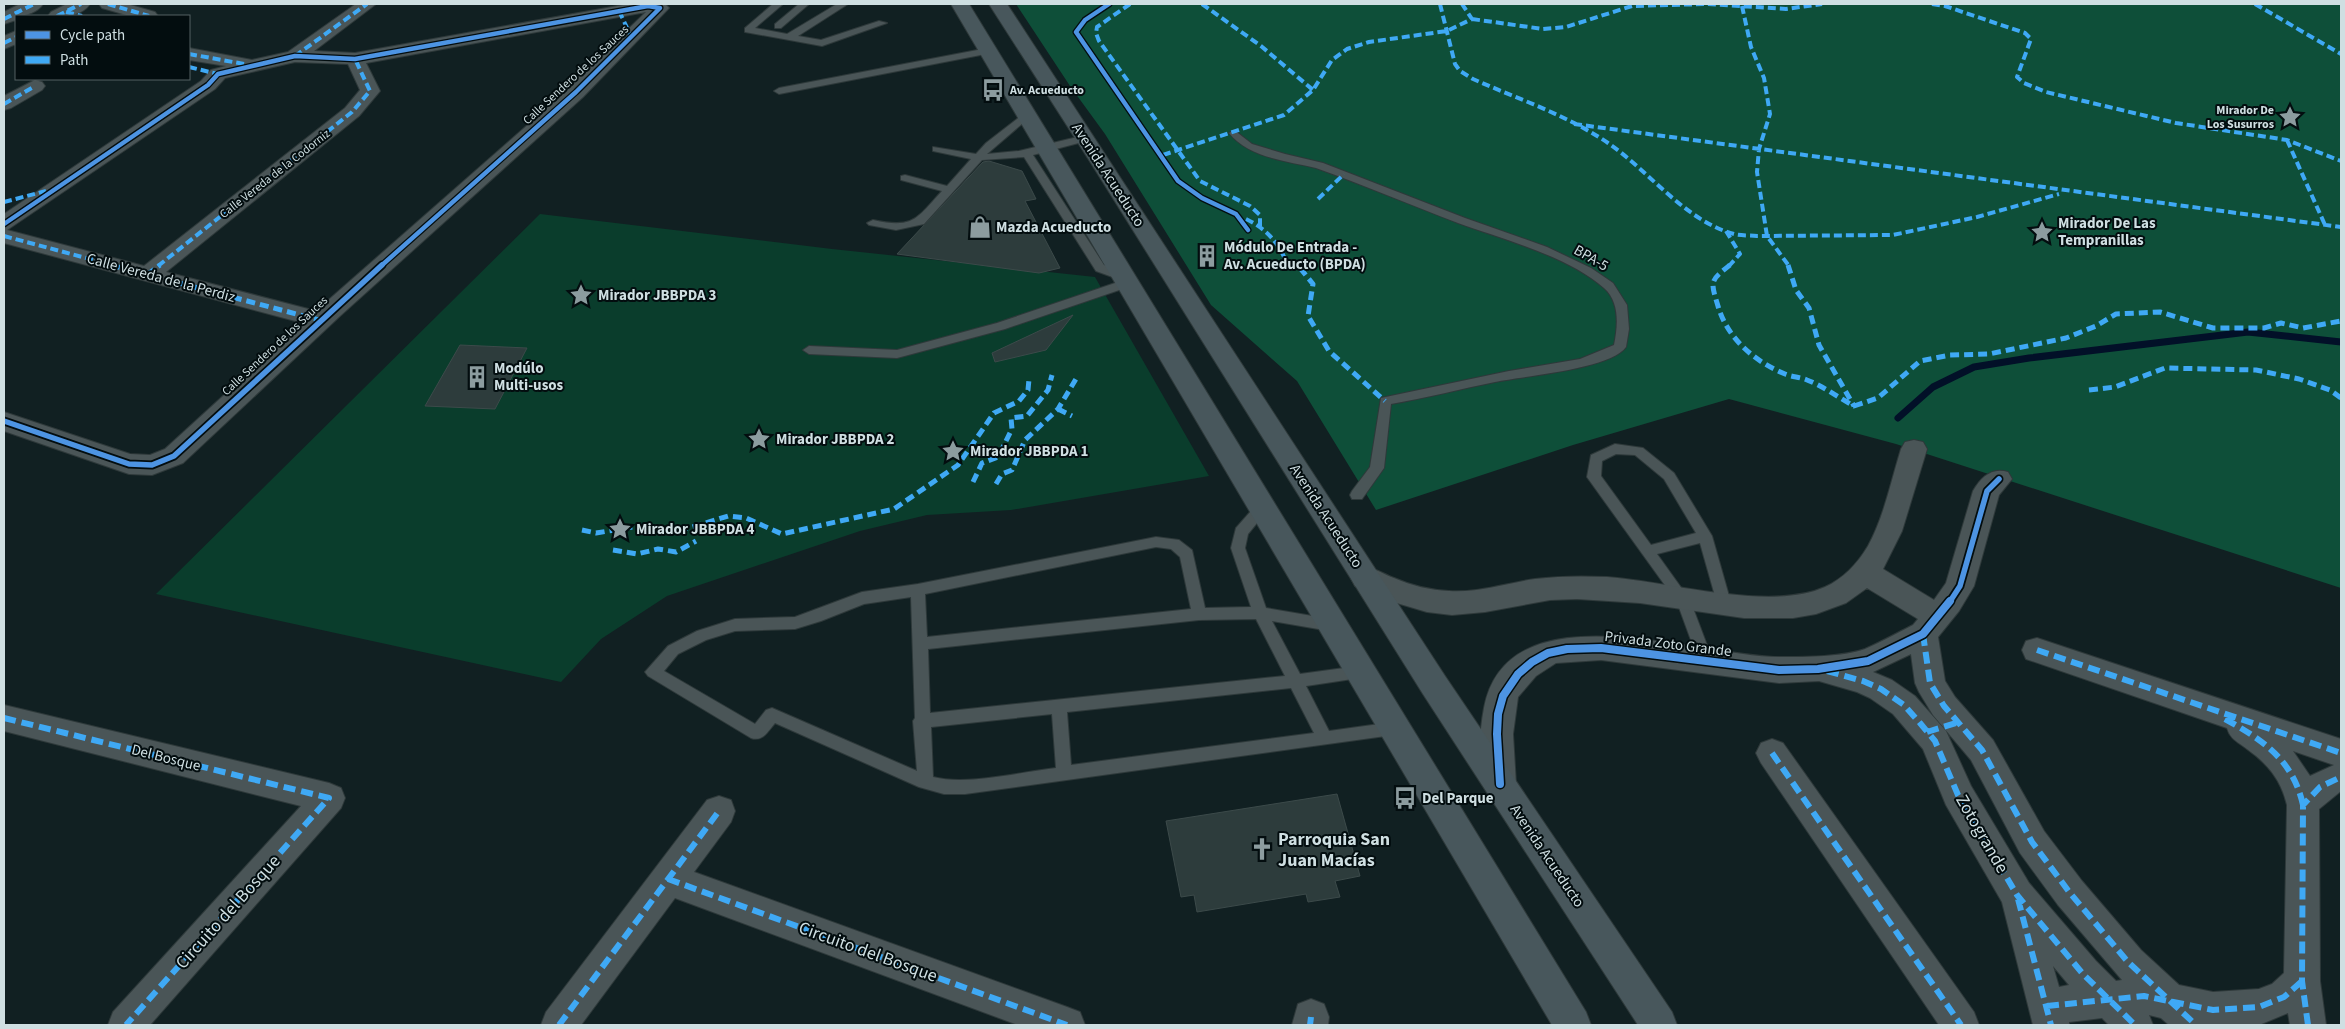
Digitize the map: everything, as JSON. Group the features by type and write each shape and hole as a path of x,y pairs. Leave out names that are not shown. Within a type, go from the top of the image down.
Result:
{"main road":[{"path":"960,4 1263,507 1330,625 1573,1025"},
{"name":"Avenida Acueducto","path":"998,4 1086,138 1365,578 1659,1025"},
{"path":"1061,172 1102,164"}],"street":[{"path":"108,4 146,15"},
{"path":"295,56 367,4"},
{"path":"4,19 29,6"},
{"path":"16,15 29,6"},
{"name":"Calle Sendero de los Sauces","path":"4,224 51,190 208,85 218,74 295,56 355,59 648,6 660,8 632,38 514,148 319,320 174,456 152,465 129,464 4,421"},
{"name":"Calle Sendero de los Sauces","path":"619,11 632,38"},
{"path":"4,23 15,16"},
{"path":"190,54 251,65"},
{"name":"Calle Vereda de la Codorniz","path":"147,274 352,112 370,91 355,59"},
{"path":"190,67 218,74"},
{"path":"4,104 35,86"},
{"name":"Calle Sendero de los Sauces","path":"4,202 51,190"},
{"name":"Calle Vereda de la Perdiz","path":"4,236 319,320"},
{"path":"1365,578 1410,597 1437,602 1457,603 1487,600 1536,588 1564,587 1621,589 1683,600 1766,608 1812,602 1836,595 1866,572 1882,545 1914,450"},
{"path":"1818,669 1868,661 1930,625 1949,603 1960,586 1987,491 1999,479"},
{"path":"1866,572 1930,625"},
{"path":"1930,625 1930,682 1944,706 1982,750 2032,842 2128,962 2196,1025"},
{"name":"Privada Zoto Grande","path":"1500,784 1497,727 1500,703 1510,680 1548,653 1572,648 1591,648 1778,670 1818,669"},
{"path":"2037,650 2341,753"},
{"name":"Zotogrande","path":"1818,669 1863,680 1904,704 1934,741 1958,795 2017,895 2083,974 2135,1025"},
{"path":"2203,707 2243,728 2278,756 2294,778 2304,804 2302,981 2308,1025"},
{"name":"Del Bosque","path":"4,718 329,798"},
{"path":"1927,732 1959,722"},
{"path":"1772,753 1961,1025"},
{"path":"2304,804 2316,788 2332,779 2341,778"},
{"name":"Circuito del Bosque","path":"126,1025 329,798"},
{"path":"559,1025 719,811"},
{"name":"Circuito del Bosque","path":"668,879 1067,1025"},
{"path":"2017,895 2049,1015 2109,999 2144,996 2213,1010 2259,1007 2284,997 2302,981"}],"lane":[{"path":"778,4 748,30 822,43 882,23"},
{"path":"778,26 804,4"},
{"path":"789,37 843,4"},
{"path":"779,91 988,52"},
{"path":"873,223 895,228 909,227 920,222 979,157 1001,135 1026,115"},
{"name":"BPA-5","path":"1234,133 1248,146 1282,157 1319,165 1408,198 1460,220 1543,249 1587,271 1609,286 1621,305 1623,329 1620,347 1605,357 1571,367 1518,373 1466,383 1430,393 1384,401 1377,468 1357,494"},
{"path":"937,149 979,157 1012,156 1086,138"},
{"path":"1026,152 1100,268 1124,279"},
{"path":"905,178 950,190"},
{"path":"809,350 897,354 1001,326 1124,279"},
{"path":"1704,661 1683,600 1594,477 1596,458 1615,448 1638,452 1669,476 1705,536 1724,603"},
{"path":"1263,507 1241,532 1238,548 1260,613 1325,738"},
{"path":"1647,551 1705,536"},
{"path":"1199,614 1187,554 1174,544 1156,542 918,590 862,598 842,604 816,617 795,623 735,625 710,632 673,650 653,672 757,732 772,715 925,782 944,787 965,787 1394,729"},
{"path":"918,590 925,782"},
{"path":"919,644 1199,614 1260,613 1330,625"},
{"path":"922,721 1296,681 1359,672"},
{"path":"1059,706 1064,773"}],"green space":[{"path":"1016,4 2341,4 2341,588 1896,444 1729,399 1573,445 1376,510 1297,381 1211,305 1105,134 1070,86"},
{"path":"540,214 832,249 1095,277 1209,476 1011,510 927,515 860,531 667,596 601,639 561,682 156,594"}],"building":[{"name":"Mazda Acueducto","path":"989,161 1022,171 1036,199 1025,201 1060,268 1039,273 897,254 983,162"},
{"path":"1073,315 1046,350 995,362 992,353"},
{"name":"Modúlo Multi-usos","path":"460,345 527,348 495,409 425,406"},
{"name":"Parroquia San Juan Macías","path":"1337,794 1360,876 1335,881 1340,897 1308,902 1306,894 1197,912 1194,895 1181,897 1166,821"}],"waterway":[{"path":"1898,418 1933,387 1974,367 2029,358 2248,332 2341,342"}],"marked path":[{"path":"4,19 34,4"},
{"path":"59,15 81,4"},
{"path":"108,4 146,15"},
{"path":"295,56 367,4"},
{"path":"1130,4 1097,27 1096,33 1099,41 1200,181 1250,206 1260,215 1260,226"},
{"path":"1202,4 1261,46 1313,90"},
{"path":"1440,4 1455,64 1460,71 1473,79 1574,124 1608,143 1685,207 1716,227 1735,234 1757,236 1893,235 1977,217 2059,194"},
{"path":"1163,155 1284,115 1313,90 1332,60 1347,49 1369,42 1447,31 1472,19 1462,4"},
{"path":"1472,19 1531,29 1555,29 1632,6 1706,4 1786,9 1822,4"},
{"path":"1932,4 1945,6 2025,33 2031,39 2029,49 2017,77 2024,83 2046,92 2176,123 2287,140 2341,161"},
{"path":"2255,4 2341,54"},
{"path":"1742,6 1751,47 1764,78 1770,114 1759,149 1757,172 1767,236 1788,264 1796,290 1809,308 1819,345 1854,406"},
{"path":"619,11 632,38"},
{"path":"66,12 78,15"},
{"path":"4,43 15,38"},
{"path":"190,54 244,64"},
{"path":"147,275 352,112 370,91 355,59"},
{"path":"190,67 218,74"},
{"path":"4,104 35,86"},
{"path":"1574,124 2341,227"},
{"path":"2287,140 2325,225"},
{"path":"1318,199 1344,174"},
{"path":"4,202 46,191"},
{"path":"1246,219 1273,237 1281,249 1288,266"},
{"path":"1726,231 1740,254 1729,266 1717,274 1712,286 1722,321 1743,348 1765,364 1786,375 1807,380 1854,406 1878,398 1920,361 1950,355 1989,354 2066,338 2096,326 2116,314 2160,312 2213,328 2264,328 2281,323 2303,328 2341,321"},
{"path":"4,236 319,320"},
{"path":"1300,268 1313,284 1308,316 1329,351 1385,401"},
{"path":"2089,390 2115,387 2165,368 2256,370 2299,379 2330,390 2341,398"},
{"path":"973,482 982,463 998,457 1012,429 1011,418 1027,416 1048,390 1052,375"},
{"path":"582,530 596,533 639,526 669,530 689,528 728,516 746,518 782,534 894,509 958,465 994,413 1019,401 1028,390 1029,379"},
{"path":"996,484 1002,474 1012,470 1025,440 1058,409 1076,379"},
{"path":"1058,409 1072,416"},
{"path":"613,550 637,554 658,549 676,552 696,541"},
{"path":"1923,634 1930,683 1944,706 1982,750 2032,842 2070,893 2128,962 2196,1025"},
{"path":"2037,650 2341,753"},
{"path":"1827,671 1863,681 1881,689 1904,705 1920,723 1935,741 1958,795 2017,895 2083,974 2135,1025"},
{"path":"4,718 329,798 126,1025"},
{"path":"2225,719 2245,730 2274,751 2295,779 2303,805"},
{"path":"1927,732 1959,722"},
{"path":"1772,753 1961,1025"},
{"path":"2308,1025 2302,981 2303,805 2320,787 2329,781 2341,777"},
{"path":"559,1025 719,811"},
{"path":"668,879 1067,1025"},
{"path":"2018,899 2051,1025"},
{"path":"2047,1006 2144,996 2213,1010 2259,1007 2284,997 2302,981"},
{"path":"1310,1025 1311,1017"}],"cycle path":[{"path":"1109,4 1085,20 1076,32 1178,181 1202,198 1236,214 1248,230"},
{"path":"4,224 208,85 218,74 295,56 355,59 648,6 660,8 633,37 547,119 364,281 174,456 152,465 129,464 4,421"},
{"path":"1500,784 1497,734 1500,704 1507,688 1518,674 1532,662 1548,653 1567,649 1601,648 1779,670 1818,669 1868,661 1923,634 1949,603 1960,586 1987,491 1999,479"}],"place":[{"name":"Av. Acueducto","path":"993,90"},
{"name":"Mirador De Los Susurros","path":"2290,117"},
{"name":"Mazda Acueducto","path":"980,227"},
{"name":"Mirador De Las Tempranillas","path":"2042,232"},
{"name":"Módulo De Entrada - Av. Acueducto (BPDA)","path":"1207,256"},
{"name":"Mirador JBBPDA 3","path":"581,295"},
{"name":"Modúlo Multi-usos","path":"477,377"},
{"name":"Mirador JBBPDA 2","path":"759,439"},
{"name":"Mirador JBBPDA 1","path":"953,451"},
{"name":"Mirador JBBPDA 4","path":"620,529"},
{"name":"Del Parque","path":"1405,798"},
{"name":"Parroquia San Juan Macías","path":"1262,849"}]}
